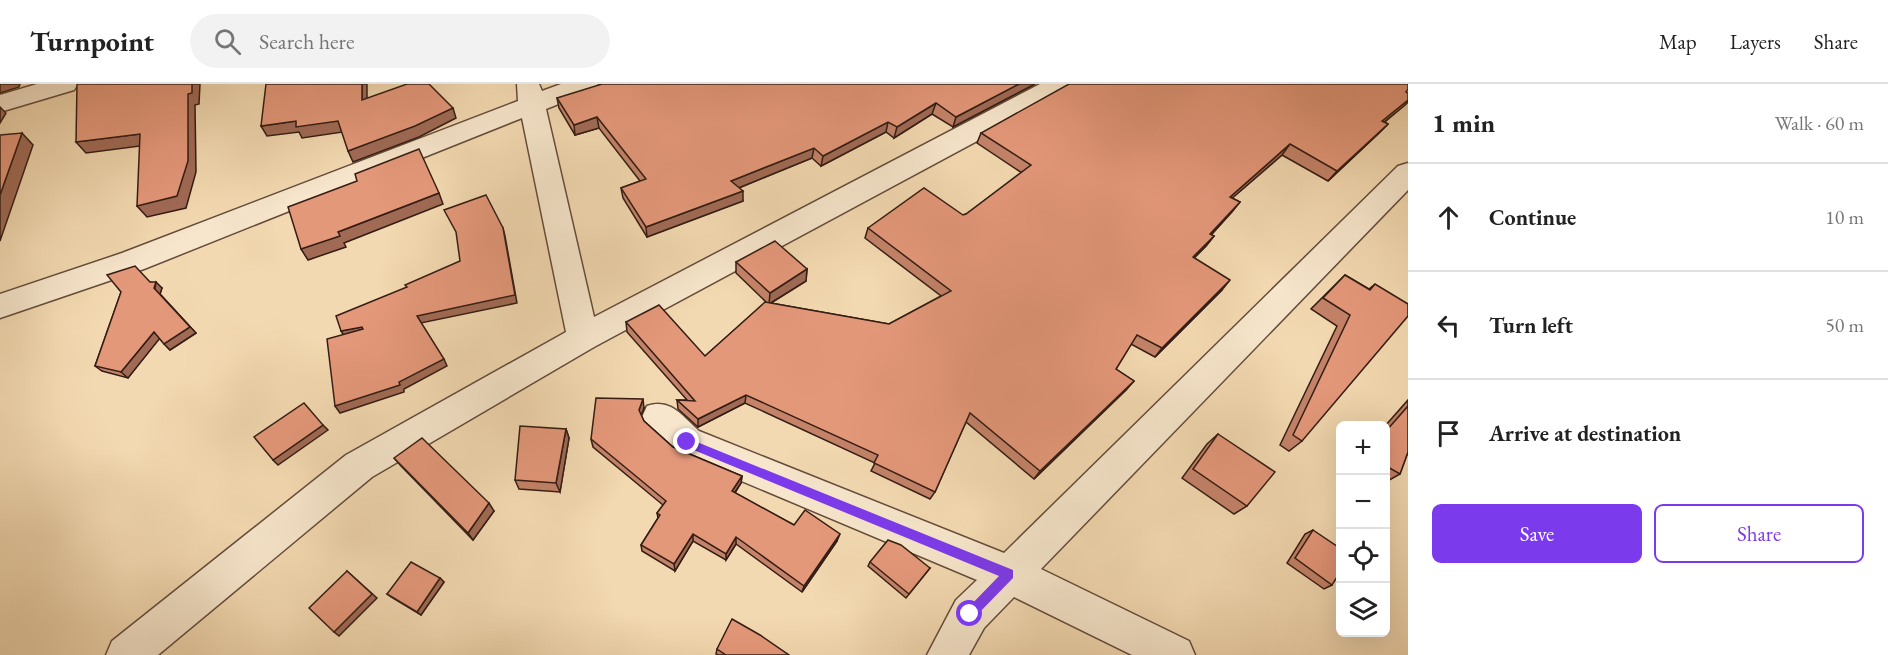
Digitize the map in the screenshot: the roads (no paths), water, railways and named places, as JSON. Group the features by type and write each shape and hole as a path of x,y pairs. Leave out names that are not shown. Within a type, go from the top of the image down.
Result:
{"street":[{"path":"0,104 65,84"},
{"path":"0,306 133,261 530,95 585,84"},
{"path":"126,655 359,466 584,338 1011,112 1059,84"},
{"path":"530,95 584,338"},
{"path":"947,655 970,614 1408,173"},
{"path":"659,417 687,442 1009,574 1175,655"}]}
